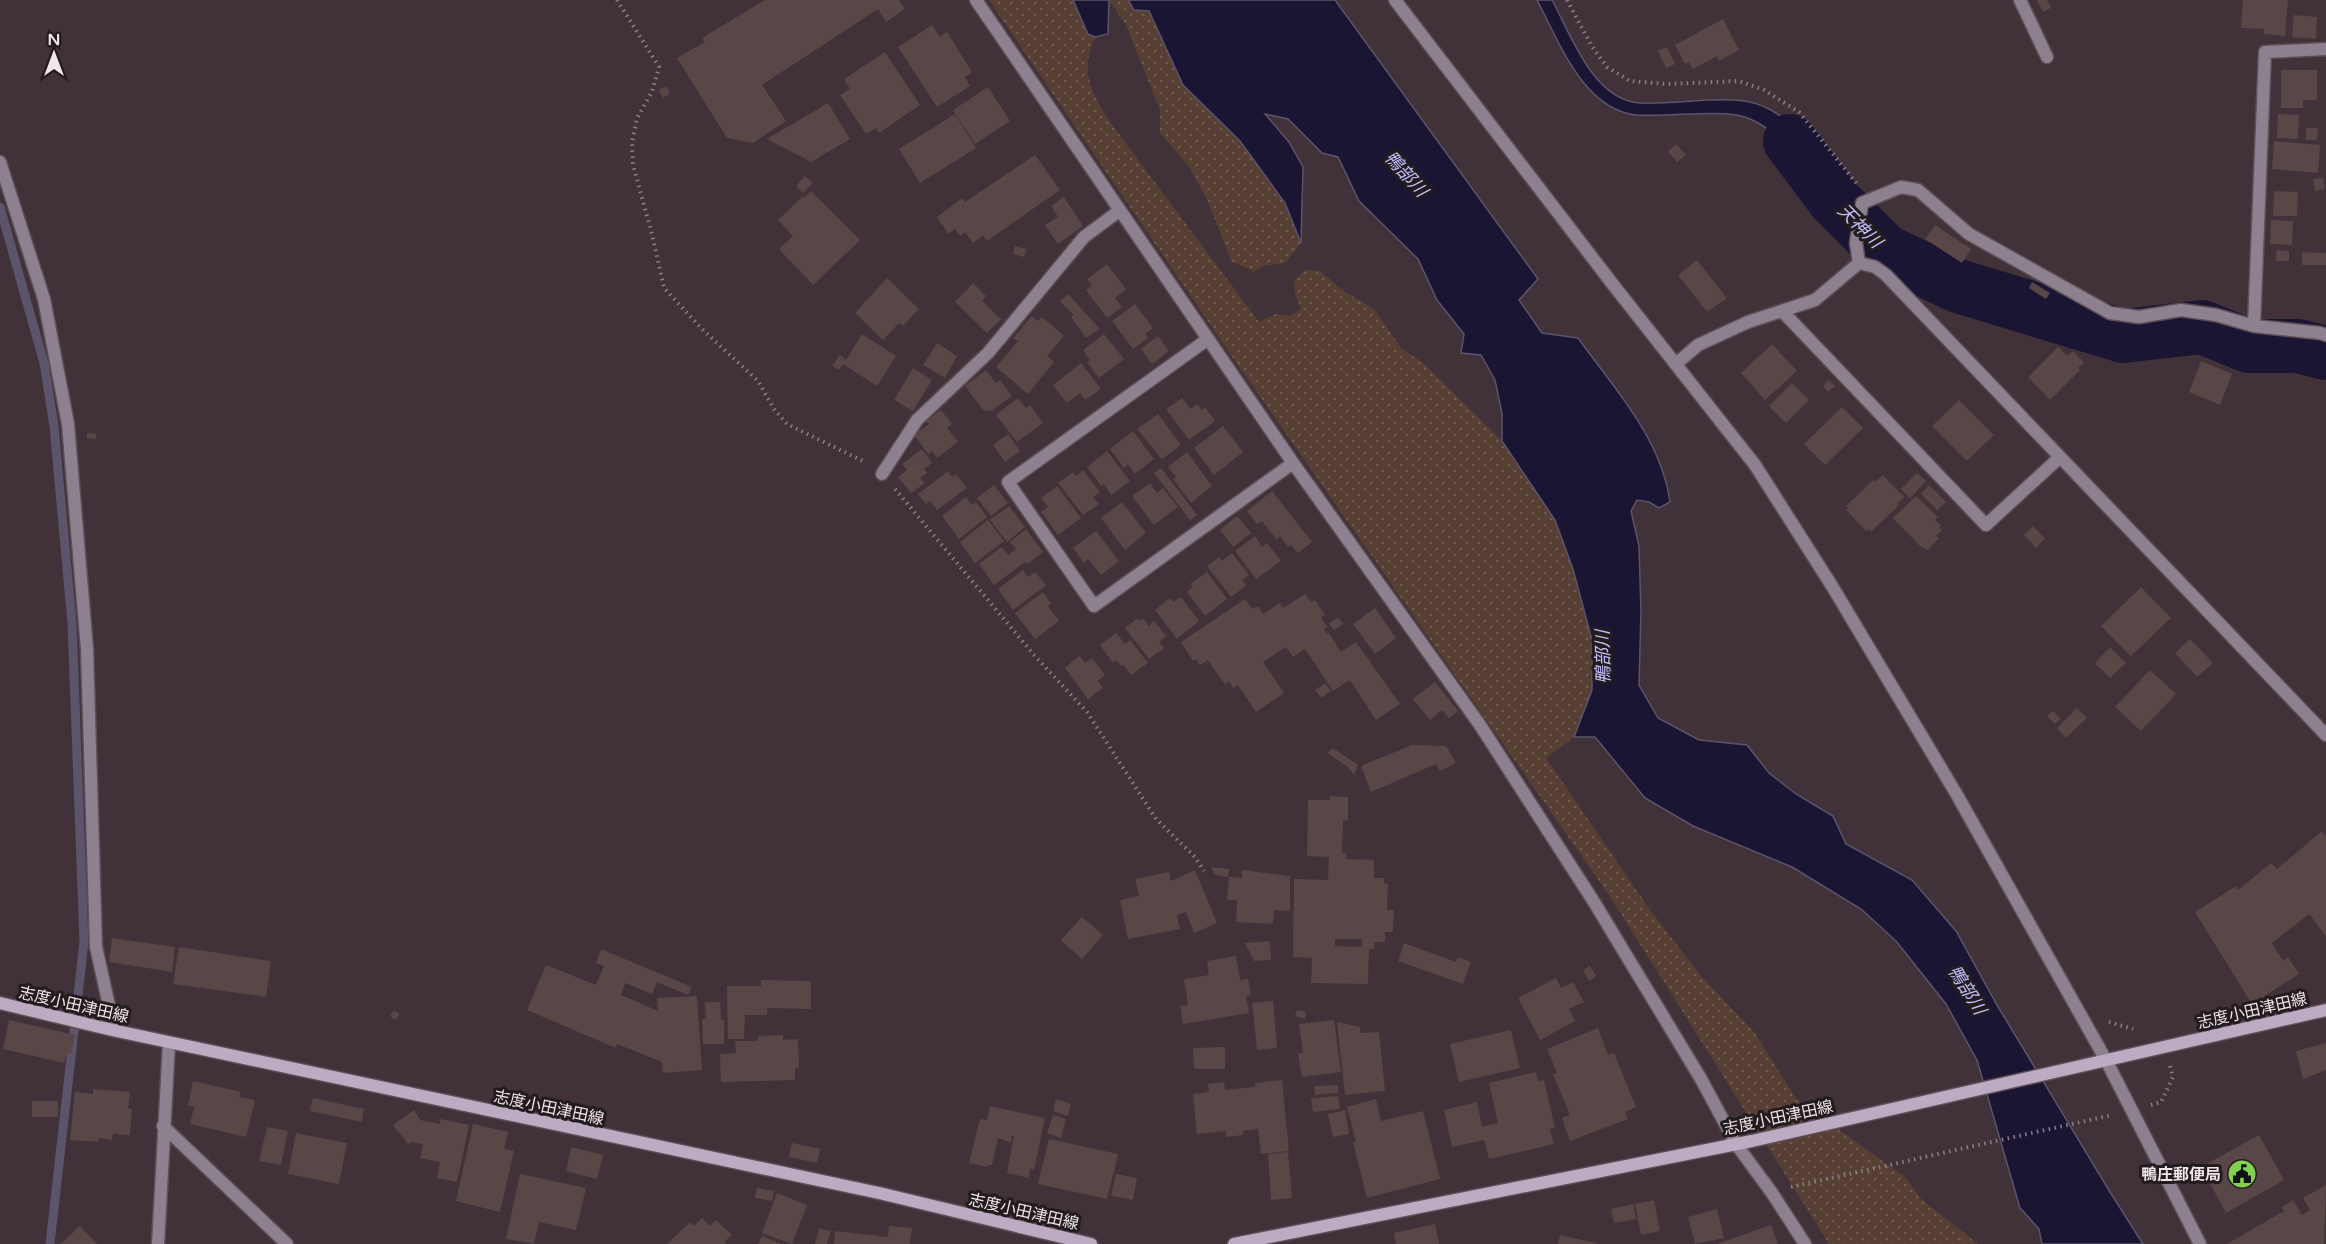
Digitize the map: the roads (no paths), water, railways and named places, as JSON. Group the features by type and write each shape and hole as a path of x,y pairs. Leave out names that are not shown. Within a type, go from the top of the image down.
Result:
{"main road":[{"name":"志度小田津田線","path":"0,1003 112,1030 879,1193 1091,1244"},
{"name":"志度小田津田線","path":"1234,1244 1752,1141 2326,1010"}],"street":[{"path":"976,0 1293,463 1480,725 1600,912 1701,1079 1736,1144 1806,1244"},
{"path":"1395,0 1755,465 1832,586 1957,795 2106,1060 2200,1244"},
{"path":"2020,0 2047,57"},
{"path":"2254,326 2265,52 2326,49"},
{"path":"0,162 44,299 68,424 87,649 96,947 112,1019 112,1030"},
{"path":"1858,264 1856,243 1862,203 1901,187 1918,190 1969,234 2110,313 2139,317 2181,310 2216,315 2254,326 2326,335"},
{"path":"882,474 917,420 988,353 1084,237 1119,211"},
{"path":"1676,364 1698,345 1748,322 1815,300 1858,264 1875,267 1886,275 2056,460 2326,735"},
{"path":"1782,311 1986,525 2056,460"},
{"path":"1208,339 1008,482 1094,606 1293,463"},
{"path":"158,1244 169,1042"},
{"path":"163,1126 287,1244"}],"water":[{"path":"1073,0 1109,0 1108,34 1095,37 1088,34"},
{"name":"鴨部川","path":"1128,0 1335,0 1538,279 1519,300 1542,333 1578,338 1621,395 1657,456 1670,502 1659,508 1649,502 1637,500 1631,511 1639,546 1641,611 1639,685 1658,718 1699,740 1747,745 1769,773 1796,794 1833,816 1846,844 1912,880 1956,931 1997,1005 2143,1244 2042,1244 2039,1229 2020,1208 1977,1060 1946,1004 1896,941 1861,909 1792,867 1693,826 1645,798 1595,737 1574,737 1592,690 1592,640 1573,569 1555,520 1502,441 1502,414 1495,380 1481,355 1461,353 1464,334 1437,300 1418,259 1359,201 1338,157 1322,153 1288,119 1265,114 1289,142 1303,167 1301,243 1285,203 1240,141 1183,85 1149,11 1134,10"},
{"path":"1537,0 1552,0 1586,64 1609,91 1624,99 1640,103 1741,100 1763,106 1782,118 1802,136 1844,191 1830,203 1804,168 1774,134 1743,116 1719,113 1637,115 1618,110 1602,101 1575,71"}],"waterway":[{"name":"天神川","path":"1790,141 1835,201 1885,251 1958,286 2123,336 2202,327 2249,346 2298,346 2326,353"},
{"path":"0,207 44,363 54,426 72,623 84,942 50,1244"}],"place":[{"name":"鴨庄郵便局","path":"2242,1174"}]}
